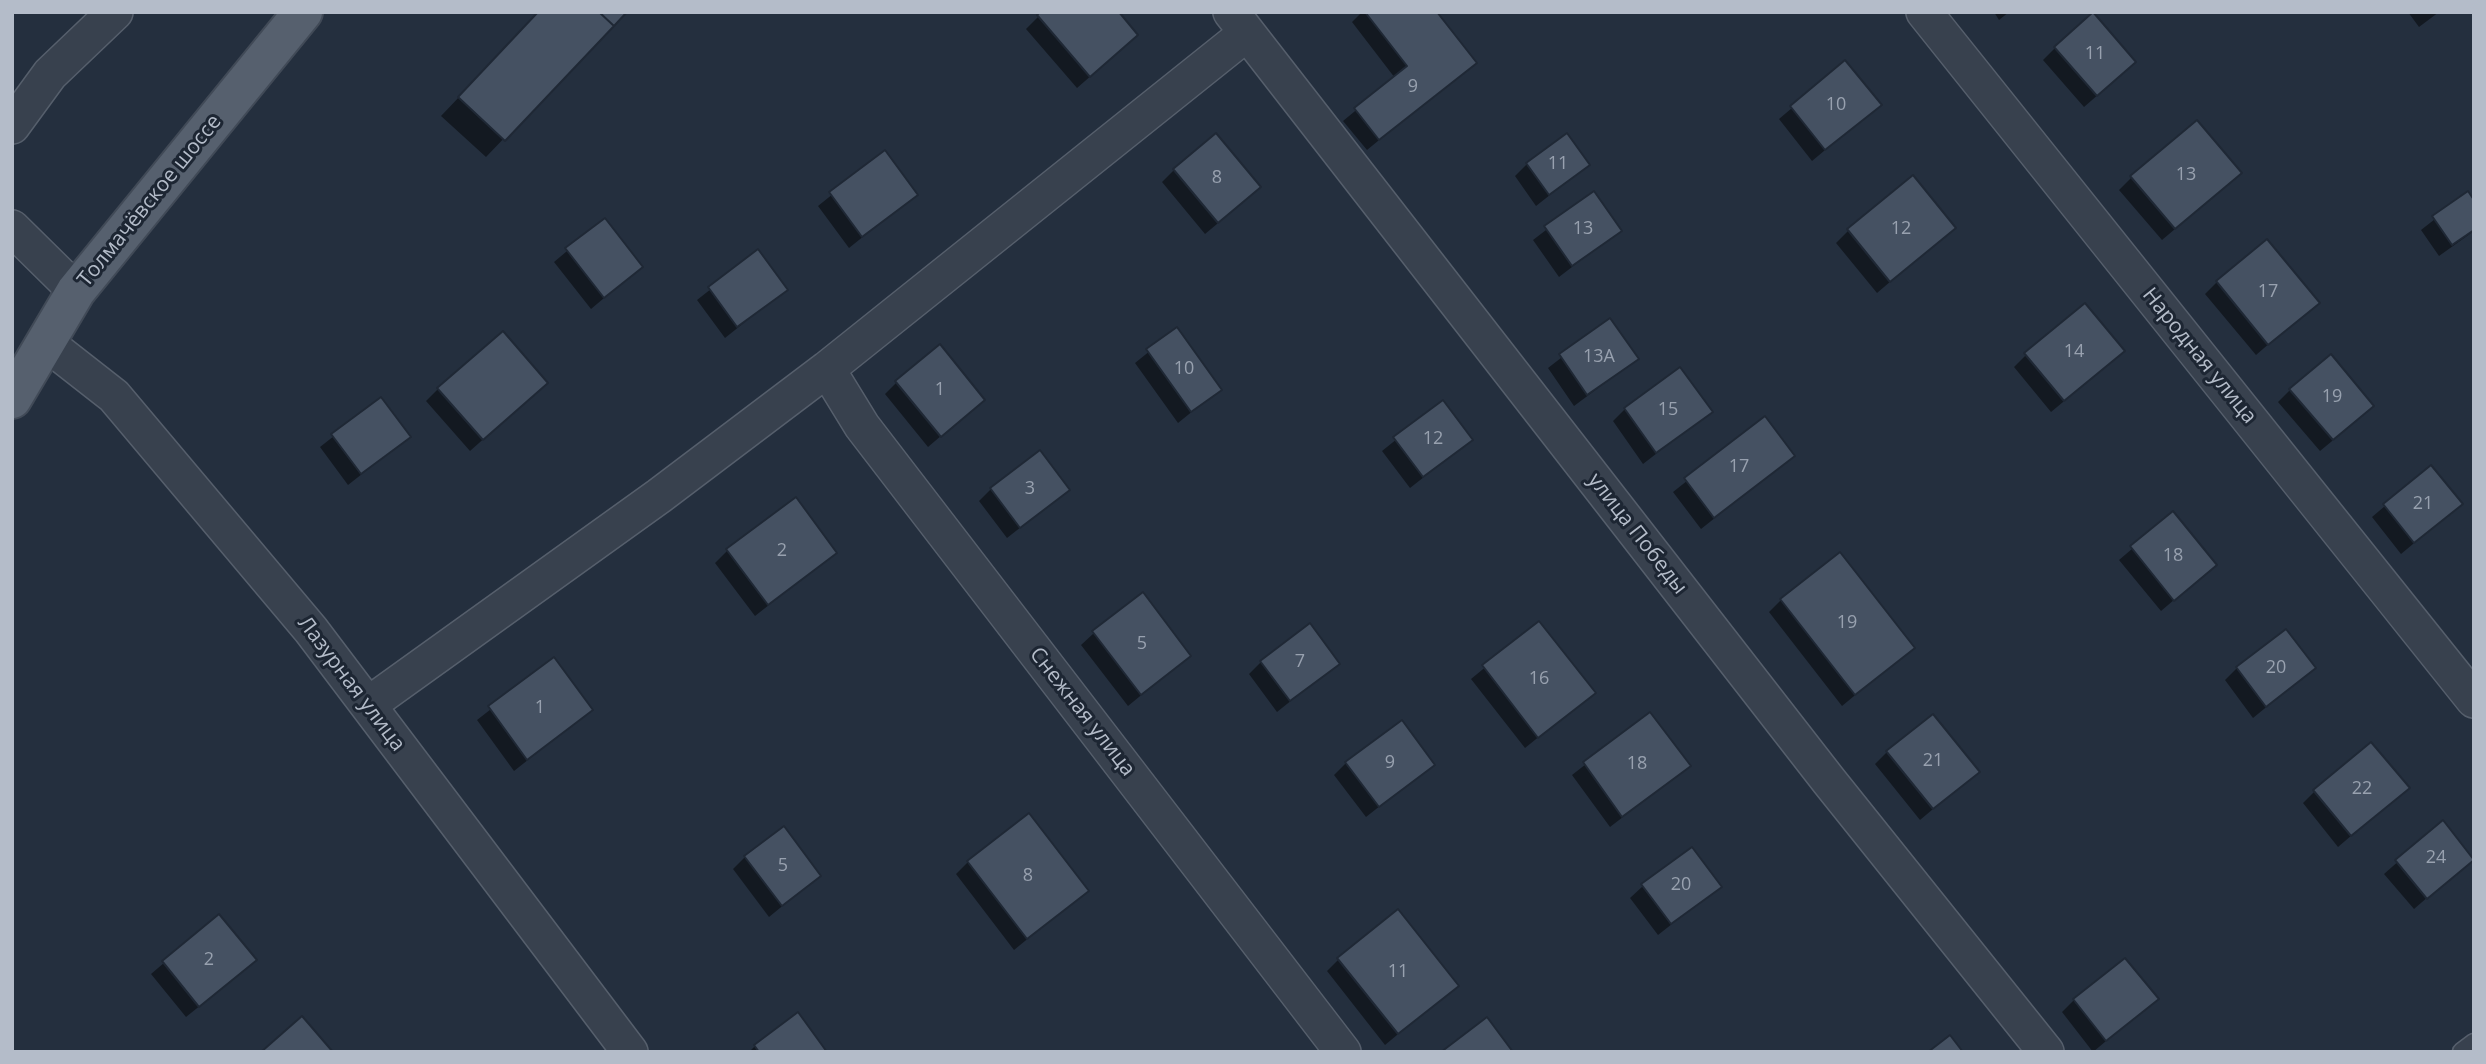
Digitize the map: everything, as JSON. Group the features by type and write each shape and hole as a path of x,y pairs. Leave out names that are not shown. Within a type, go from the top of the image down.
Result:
{"main road":[{"name":"Толмачёвское шоссе","path":"12,399 76,291 303,12"}],"street":[{"path":"12,127 50,74 115,12"},
{"name":"Народная улица","path":"1924,12 2474,700"},
{"path":"368,705 659,496 827,369 1239,23"},
{"name":"улица Победы","path":"1239,23 1829,781 2046,1052"},
{"path":"12,228 76,291"},
{"name":"Лазурная улица","path":"45,342 114,396 311,630 630,1052"},
{"name":"Снежная улица","path":"827,369 862,426 1343,1052"}],"lane":[{"path":"2462,1052 2474,1042"}],"building":[{"path":"538,12 599,12 614,26 505,141 458,97"},
{"path":"599,12 627,12 614,26"},
{"path":"1040,12 1119,12 1138,35 1090,77 1037,15"},
{"path":"1365,12 1437,12 1477,63 1379,140 1354,108 1407,66"},
{"path":"2093,12 2136,62 2097,96 2054,47"},
{"path":"1845,60 1882,105 1825,150 1790,106"},
{"path":"2197,120 2242,173 2175,229 2130,176"},
{"path":"1216,133 1261,187 1218,223 1173,169"},
{"path":"1567,133 1590,165 1549,195 1526,163"},
{"path":"885,150 918,195 862,237 829,192"},
{"path":"1913,175 1956,228 1890,282 1847,229"},
{"path":"1594,191 1622,231 1572,266 1544,226"},
{"path":"2468,191 2474,200 2474,230 2452,245 2432,216"},
{"path":"605,218 643,267 604,298 565,248"},
{"path":"2267,239 2320,303 2268,345 2216,281"},
{"path":"758,249 788,290 737,327 708,287"},
{"path":"2085,303 2125,351 2064,401 2024,353"},
{"path":"1610,318 1639,359 1587,395 1559,354"},
{"path":"1177,327 1222,390 1191,412 1146,349"},
{"path":"503,331 548,383 483,440 437,388"},
{"path":"940,344 985,400 941,437 895,381"},
{"path":"2331,354 2374,406 2333,440 2289,389"},
{"path":"1680,367 1713,412 1656,453 1624,408"},
{"path":"381,397 411,437 361,474 331,434"},
{"path":"1443,400 1473,440 1423,477 1393,437"},
{"path":"1765,416 1795,456 1714,518 1684,478"},
{"path":"1040,450 1070,490 1020,528 990,488"},
{"path":"2431,465 2463,504 2414,543 2383,504"},
{"path":"796,497 837,553 768,605 726,549"},
{"path":"2173,511 2217,565 2174,601 2130,546"},
{"path":"1840,552 1915,648 1855,695 1780,599"},
{"path":"1143,592 1191,656 1141,695 1092,631"},
{"path":"1539,621 1596,693 1538,738 1482,665"},
{"path":"1310,623 1340,664 1290,701 1260,661"},
{"path":"2286,629 2316,668 2266,707 2236,667"},
{"path":"554,657 593,710 527,760 488,706"},
{"path":"1650,712 1691,766 1622,817 1583,762"},
{"path":"1933,714 1980,772 1933,809 1886,751"},
{"path":"1402,720 1435,765 1379,807 1345,762"},
{"path":"2371,742 2410,788 2351,836 2313,790"},
{"path":"1029,813 1089,891 1027,939 967,861"},
{"path":"2443,820 2474,860 2427,899 2395,860"},
{"path":"784,826 821,876 782,906 744,856"},
{"path":"1692,847 1722,887 1671,924 1641,884"},
{"path":"1398,909 1459,986 1398,1034 1337,958"},
{"path":"219,914 257,960 199,1007 162,961"},
{"path":"2125,958 2159,999 2106,1041 2073,999"},
{"path":"798,1012 827,1052 759,1052 754,1045"},
{"path":"302,1016 333,1052 261,1052"},
{"path":"1487,1017 1513,1052 1441,1052"},
{"path":"1950,1035 1963,1052 1928,1052"}]}
